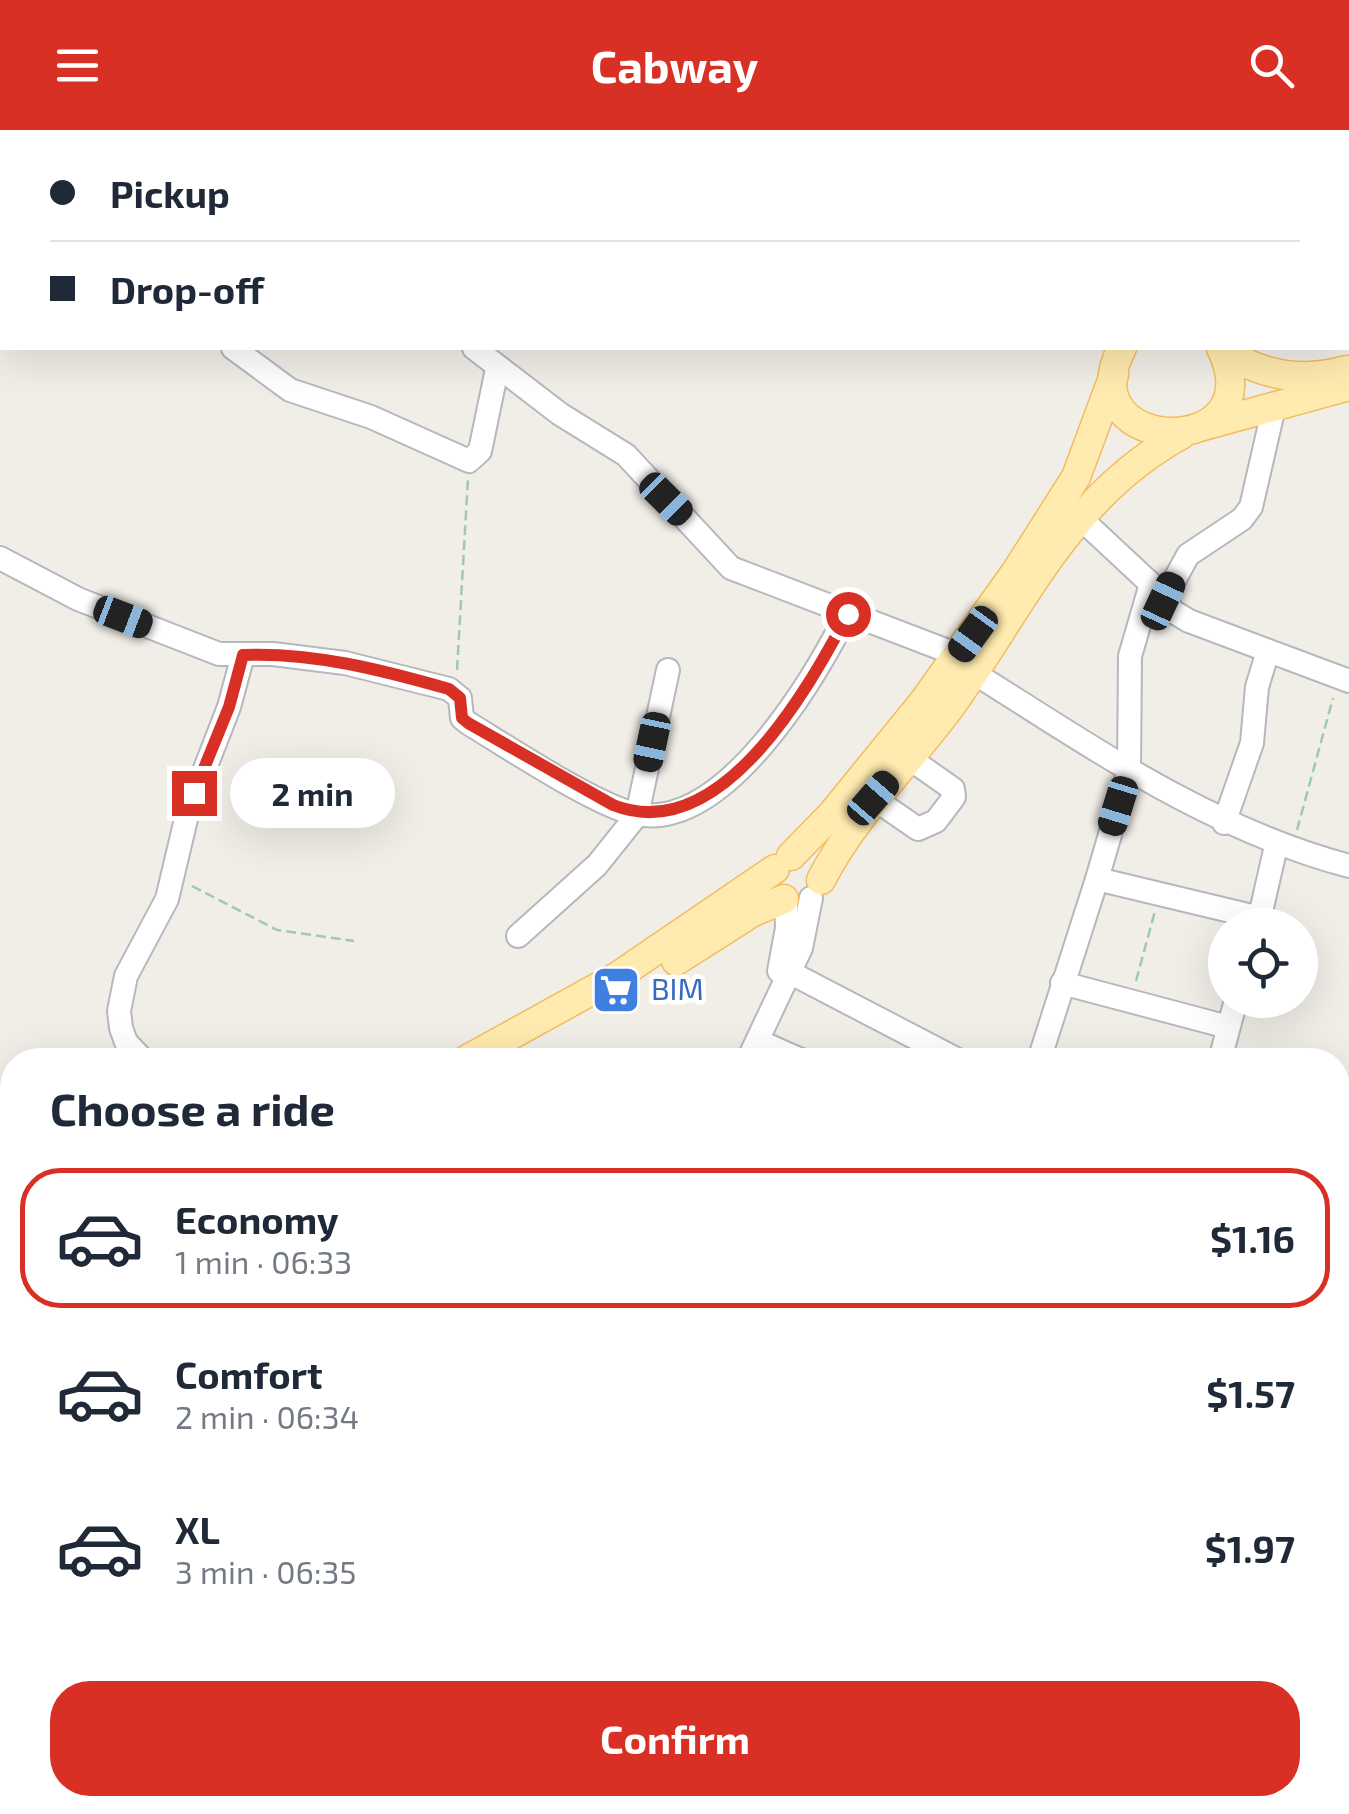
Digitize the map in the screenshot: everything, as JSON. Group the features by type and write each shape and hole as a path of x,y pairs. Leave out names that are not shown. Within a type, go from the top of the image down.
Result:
{"main road":[{"path":"526,1048 753,912 800,894 873,798 909,758 1067,494 1121,350"},
{"path":"488,1048 618,976 783,863 966,664 1078,516 1125,470 1218,412 1228,391 1228,368 1222,350"},
{"path":"1225,350 1272,374 1316,376 1349,369"},
{"path":"1114,375 1117,397 1138,424 1158,434 1191,431 1349,386"},
{"path":"783,863 812,861 800,894"},
{"path":"783,863 773,882 800,894"}],"street":[{"path":"237,350 290,390 371,417 469,461 480,451 498,369"},
{"path":"476,350 498,369 626,454 732,568 966,664 1129,770 1224,823 1284,848 1349,866"},
{"path":"1043,1048 1129,770 1130,656 1157,592 1188,555 1242,519 1250,507 1274,407"},
{"path":"1078,516 1189,621 1344,680"},
{"path":"0,558 123,617 220,654 273,654 345,663 449,689 460,698 462,718 468,723 637,815 655,814 693,802 754,754 807,690 848,614"},
{"path":"1224,823 1252,744 1258,687 1268,651"},
{"path":"132,1048 126,1042 119,1011 126,976 156,924 173,876 186,815 229,707 243,655"},
{"path":"518,936 597,865 637,815 668,670"},
{"path":"873,798 918,830 936,821 954,796 953,790 909,758"},
{"path":"1263,908 1284,848"},
{"path":"1097,879 1211,908"},
{"path":"754,1048 791,973 809,924 800,894"},
{"path":"742,1048 782,961 800,894"},
{"path":"791,973 935,1048"},
{"path":"1062,983 1228,1027"},
{"path":"1223,1048 1231,1018"}],"path":[{"path":"449,689 462,642 469,461"},
{"path":"1284,848 1344,680"},
{"path":"173,876 277,930 354,940"},
{"path":"1131,1002 1160,894"}],"place":[{"name":"BIM","path":"616,990"}],"route":[{"path":"194,793 216,744 243,655 273,654 345,663 449,689 460,698 462,718 468,723 613,805 637,815 683,807 702,797 772,736 824,663 848,614"}]}
